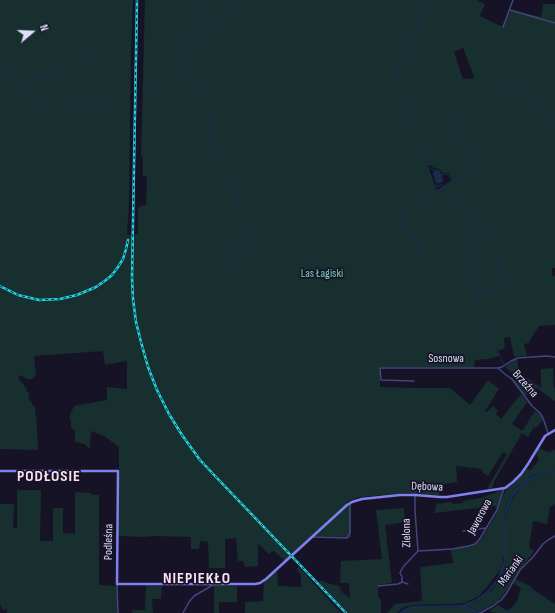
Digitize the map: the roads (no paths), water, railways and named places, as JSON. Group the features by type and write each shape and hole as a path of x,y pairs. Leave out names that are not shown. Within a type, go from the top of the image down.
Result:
{"street":[{"path":"503,27 513,0"},
{"path":"510,10 555,23"},
{"name":"Sosnowa","path":"414,381 380,380 380,368 498,368 518,358 547,356 555,357"},
{"name":"Brzeźna","path":"498,368 512,379 532,406 540,413 548,434"},
{"path":"504,488 512,484 528,464 544,438 555,430"},
{"name":"Podleśna","path":"0,471 118,471 118,613"},
{"name":"Dębowa","path":"214,584 257,584 266,579 350,503 357,500 375,497 415,495 447,497 504,488"},
{"name":"Jaworowa","path":"418,551 447,549 472,545 478,542 497,510 504,488"},
{"name":"Zielona","path":"402,582 400,573 402,569 418,551 415,495"},
{"path":"311,537 347,538 350,533 350,503"},
{"path":"463,531 486,528"},
{"name":"Marianki","path":"480,613 495,605 502,598 518,573 545,542 555,536"},
{"path":"378,586 398,584 402,582 408,584"},
{"path":"117,584 214,584"},
{"path":"183,613 194,596 214,584"}],"water":[{"path":"436,170 439,170 441,174 443,180 441,183 437,183 435,180 433,173"},
{"path":"555,469 555,471 542,474 530,480 514,495 506,518 506,558 502,574 497,583 487,594 468,606 484,613 474,613 458,607 411,609 403,613 399,613 411,606 461,605 475,600 487,591 498,576 504,560 505,509 513,491 526,479 543,471"}],"waterway":[{"path":"179,69 191,39 203,0"},
{"path":"191,39 251,0"},
{"path":"395,72 416,30 424,0"},
{"path":"0,38 39,80 62,68 94,47"},
{"path":"0,60 37,112 71,112 86,105 105,101 119,94 125,94"},
{"path":"169,78 177,69 182,69 189,77"},
{"path":"396,73 428,168 431,168 434,171"},
{"path":"482,76 517,90 555,117"},
{"path":"148,94 168,80"},
{"path":"190,80 209,103 209,136 221,165 242,207"},
{"path":"449,102 471,167"},
{"path":"466,172 471,169"},
{"path":"423,256 420,245 404,224 402,216 407,210 436,191 442,191 442,187 465,173"},
{"path":"441,175 448,174 450,179"},
{"path":"437,183 437,188"},
{"path":"437,187 443,184"},
{"path":"440,190 467,212 473,250 471,266 474,291 477,295 489,345 495,347 504,364"},
{"path":"231,267 230,259 243,244 251,228 242,224 240,215 233,208 237,198"},
{"path":"476,293 501,286 499,254 477,208"},
{"path":"398,216 416,243 419,253 430,261"},
{"path":"227,246 240,256"},
{"path":"241,246 249,257"},
{"path":"234,255 238,259"},
{"path":"506,367 510,371 534,384 555,401"},
{"path":"553,464 552,462 548,461 550,456 549,452 555,451"},
{"path":"530,587 531,591"},
{"path":"531,592 535,592 544,597 555,606"},
{"path":"508,613 516,608 531,592"},
{"path":"498,611 499,610 505,613"}],"railway":[{"path":"137,0 132,278 136,322 148,367 169,414 200,460 346,613"},
{"path":"0,286 18,295 39,300 60,299 77,295 96,287 112,275 123,259 128,240"}],"district":[{"name":"PODŁOSIE","path":"49,477"},
{"name":"NIEPIEKŁO","path":"197,579"}],"park label":[{"name":"Las Łagiski","path":"322,274"}]}
